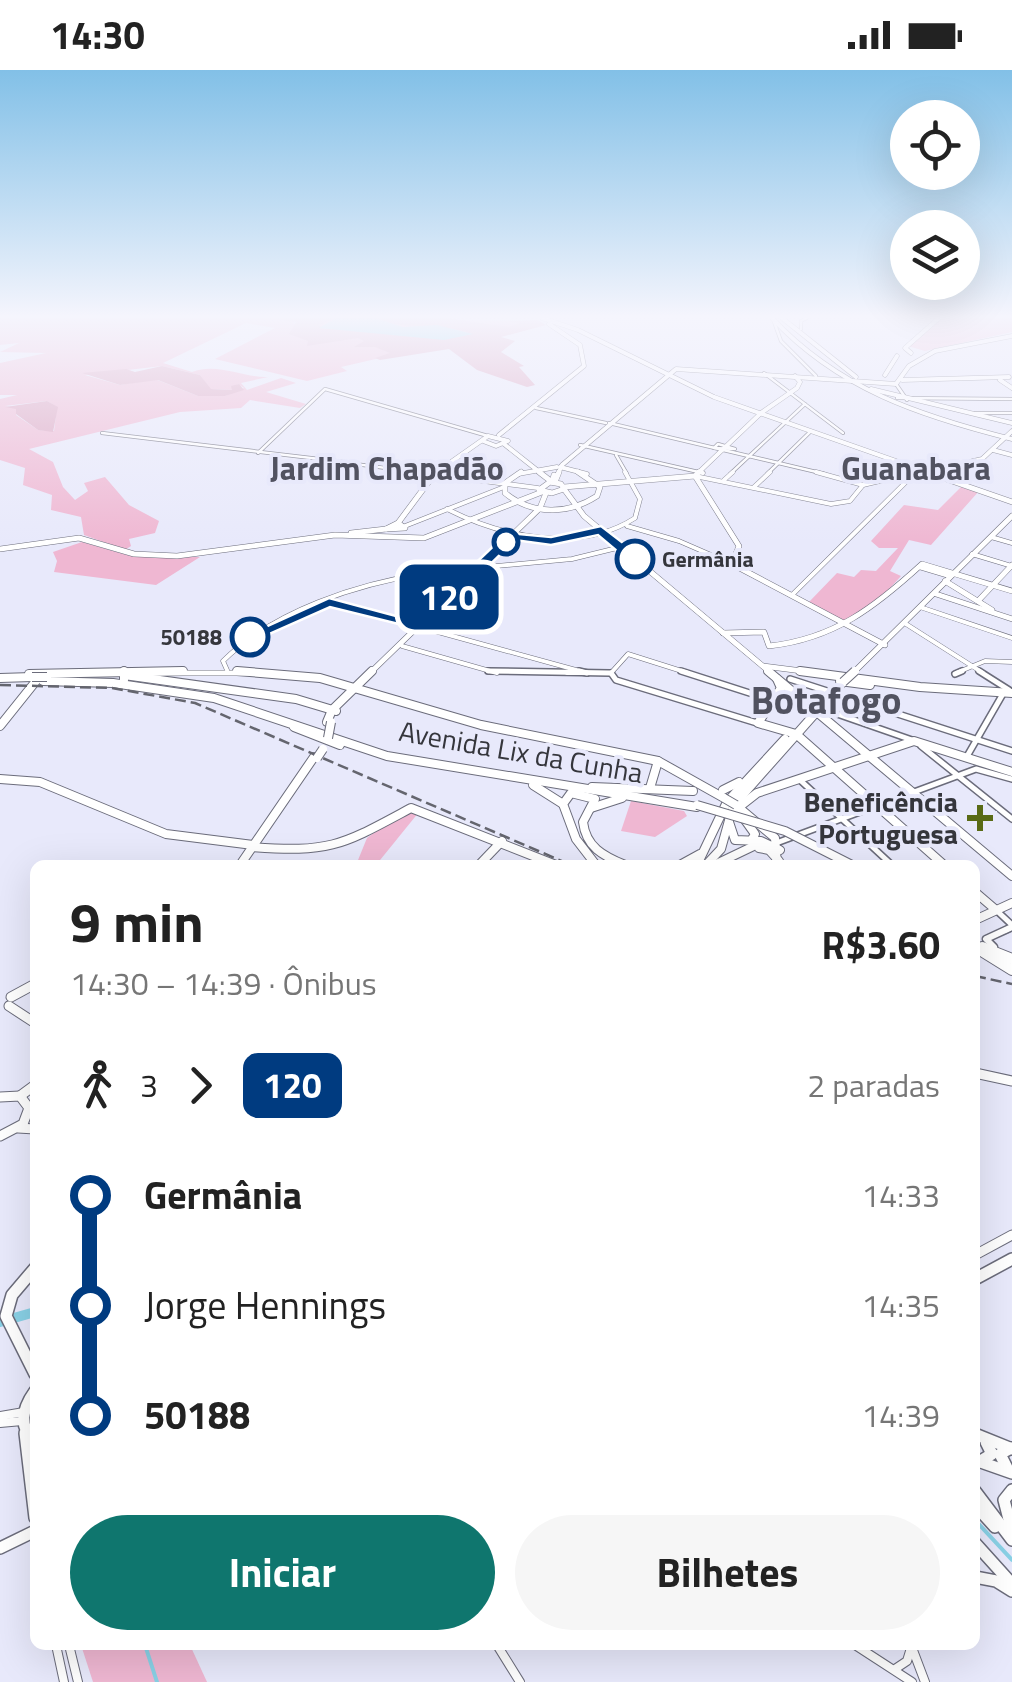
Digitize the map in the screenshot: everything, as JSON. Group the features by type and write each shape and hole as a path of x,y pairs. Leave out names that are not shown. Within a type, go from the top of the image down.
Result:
{"highway":[{"name":"Avenida Lix da Cunha","path":"38,679 119,675 236,700 388,752 436,764"},
{"name":"Avenida Lix da Cunha","path":"0,678 129,685 214,698 270,714 380,755 697,806 772,828 839,860"},
{"path":"270,714 322,746 380,755"},
{"name":"Avenida Lix da Cunha","path":"486,772 697,806"},
{"path":"502,776 544,789 563,804"},
{"path":"591,808 615,799 659,801"},
{"path":"980,944 1012,957"},
{"path":"980,945 1012,970"}],"main road":[{"path":"496,446 556,393"},
{"path":"77,539 159,558 331,538 404,540 444,533 516,502 554,480 558,467 644,393"},
{"path":"707,393 864,449 914,472 982,460 1012,431"},
{"path":"541,489 696,474 721,447 788,393"},
{"path":"872,393 888,404 1009,438"},
{"path":"890,393 1012,423"},
{"path":"485,438 529,469 554,480 564,488 574,508"},
{"path":"352,535 401,524 434,473 485,438 502,439 541,489 584,516 1012,876"},
{"path":"993,450 1012,454"},
{"path":"558,467 585,473 599,484 596,498 574,508 541,509 516,502 505,484 529,469 558,467"},
{"path":"914,472 930,472 1012,501"},
{"path":"696,474 739,546 732,564 792,591 883,644"},
{"path":"245,860 322,746 334,710 541,509 541,489"},
{"path":"711,860 721,849 734,809 796,734 1012,516"},
{"path":"0,550 77,539 156,556 334,535 404,540"},
{"path":"723,633 764,632 768,646 801,643 850,625 873,611 920,565 950,577 1012,591"},
{"path":"978,601 1012,566"},
{"path":"883,644 950,577"},
{"path":"950,577 1000,615"},
{"path":"936,594 1012,618"},
{"path":"357,688 420,627"},
{"path":"768,668 899,685"},
{"path":"860,668 899,685"},
{"path":"0,678 82,670 296,700 334,710"},
{"path":"1,722 38,679 82,670"},
{"path":"59,674 227,670 320,678 481,725 658,763 723,796 762,833 780,858"},
{"path":"938,860 796,734 758,724 785,684 805,671 845,682 1010,692"},
{"path":"699,860 724,807 788,737 783,732"},
{"path":"734,809 757,794 914,741 988,765 1009,776"},
{"path":"651,784 658,763"},
{"path":"723,796 758,767"},
{"path":"0,779 40,782 82,796 166,834 322,850 364,836 403,809 424,810 545,860"},
{"path":"585,787 651,784 692,791"},
{"path":"592,860 563,804 566,795 579,792 594,797 582,826 588,841 615,860"},
{"path":"734,809 760,823 793,832"},
{"path":"734,809 734,838 770,843"},
{"path":"745,820 755,834 751,841"},
{"path":"760,823 772,852 780,858"},
{"path":"483,860 502,841"},
{"path":"727,860 770,843"},
{"path":"734,860 770,843"},
{"path":"584,850 597,860"},
{"path":"688,860 703,851"},
{"path":"980,896 994,908"},
{"path":"980,914 1012,901"},
{"path":"30,987 5,1002 30,1020"},
{"path":"980,1074 1012,1081"},
{"path":"0,1097 23,1098 30,1092"},
{"path":"23,1098 30,1114"},
{"path":"0,1136 30,1119"},
{"path":"18,1128 30,1129"},
{"path":"980,1252 1012,1235"},
{"path":"980,1276 1012,1259"},
{"path":"30,1276 15,1295 9,1319 30,1363"},
{"path":"9,1319 30,1355"},
{"path":"26,1427 30,1467"},
{"path":"980,1436 1012,1448"},
{"path":"980,1439 992,1454 980,1459"},
{"path":"1012,1448 1001,1451 1000,1458 1012,1472"},
{"path":"980,1461 1012,1472"},
{"path":"1012,1490 1004,1500 1004,1510 1012,1531"},
{"path":"980,1498 1012,1542"},
{"path":"980,1509 1012,1542"},
{"path":"0,1548 30,1533"},
{"path":"980,1549 1012,1588"},
{"path":"980,1578 1012,1588"}],"street":[{"path":"320,393 259,452 251,453 102,433 259,452 296,456 347,463 434,473 541,489"},
{"path":"337,393 485,438"},
{"path":"792,393 843,433"},
{"path":"902,393 903,398 1012,399"},
{"path":"722,480 805,404"},
{"path":"538,408 752,454 864,485 914,472"},
{"path":"971,413 1012,413"},
{"path":"754,487 811,431"},
{"path":"582,445 794,498 846,503 864,485"},
{"path":"447,509 513,536 551,541 624,525 634,520 640,502 616,454"},
{"path":"792,591 914,472"},
{"path":"869,478 881,482"},
{"path":"401,524 505,484"},
{"path":"624,525 679,540 732,564"},
{"path":"991,537 1012,543"},
{"path":"442,571 572,560 621,547"},
{"path":"973,555 1012,566"},
{"path":"227,670 224,662 241,642 259,633 399,576 427,573"},
{"path":"329,602 569,670 611,673 628,654 800,708 818,709 914,741 1012,819"},
{"path":"920,608 1012,638"},
{"path":"906,624 976,665 1010,692 994,707 966,758"},
{"path":"402,646 499,674 569,670"},
{"path":"954,674 976,665 1012,662"},
{"path":"611,673 616,680 758,724"},
{"path":"785,684 836,692 1012,751"},
{"path":"770,843 978,768 1009,776"},
{"path":"800,780 887,860"},
{"path":"770,843 793,832 804,832"},
{"path":"980,943 1012,926 994,908"},
{"path":"0,1420 26,1427"},
{"path":"57,1650 64,1682"},
{"path":"70,1650 78,1682"},
{"path":"500,1650 520,1682"},
{"path":"863,1650 912,1682"},
{"path":"889,1667 907,1661 910,1650"},
{"path":"913,1650 926,1682"}],"shaded area":[{"path":"191,393 234,393 225,396"},
{"path":"270,393 306,404 300,408 250,400 241,408 180,412 29,449 53,462 63,487 75,500 88,491 84,483 105,477 129,505 159,521 155,533 129,539 131,546 125,550 84,535 81,517 51,510 52,495 23,485 25,468 0,460 0,399 17,395 0,395","holes":["47,401 57,407 54,431 38,430 16,415 16,408 5,406"]},
{"path":"47,401 58,407 53,432 38,430 16,414 16,409 5,407"},
{"path":"963,485 979,491 931,545 909,540 890,571 901,576 873,607 844,621 809,602 837,573 854,577 861,570 876,571 898,548 879,548 871,541 904,505 938,510"},
{"path":"82,542 131,556 200,557 156,585 54,572 57,561 53,552"},
{"path":"631,801 684,811 687,816 655,837 621,831"},
{"path":"404,810 419,812 380,860 358,860 367,838"},
{"path":"83,1650 192,1650 207,1682 93,1682"}],"waterway":[{"path":"0,1322 30,1313"},
{"path":"980,1525 1012,1560"},
{"path":"147,1650 157,1682"}],"railway":[{"path":"0,685 112,688 195,703 559,860"},
{"path":"980,977 1012,984"}],"bus line":[{"name":"120","path":"250,637 329,602 418,626 512,536 551,541 601,530 635,559"}],"place":[{"name":"Germânia","path":"635,559"},
{"name":"50188","path":"250,637"},
{"name":"Beneficência Portuguesa","path":"980,818"}],"district":[{"name":"Jardim Chapadão","path":"387,469"},
{"name":"Guanabara","path":"916,469"},
{"name":"Botafogo","path":"826,701"}]}
